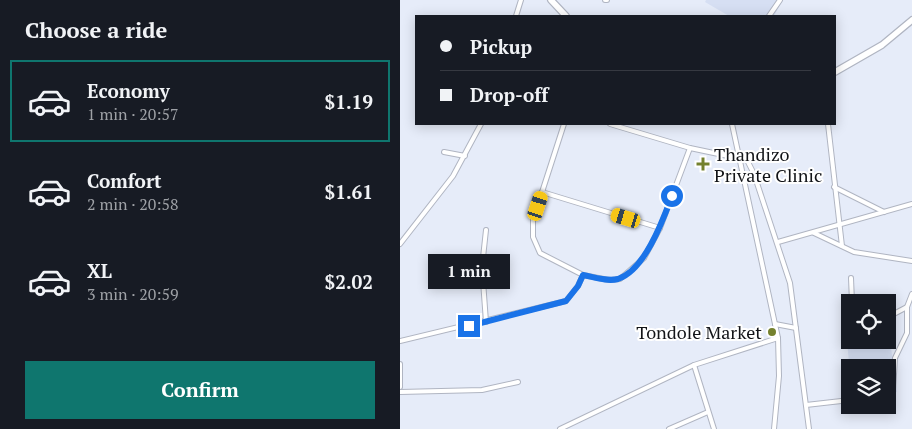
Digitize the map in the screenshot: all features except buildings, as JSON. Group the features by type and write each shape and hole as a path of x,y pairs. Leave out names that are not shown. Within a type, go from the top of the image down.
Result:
{"main road":[{"path":"551,0 565,15"},
{"path":"836,71 882,45 912,20"}],"street":[{"path":"516,15 521,0"},
{"path":"770,15 780,0"},
{"path":"400,244 453,176 480,125"},
{"path":"564,125 533,220 533,237 540,254 583,275 610,280 620,279 644,258 660,228 690,148"},
{"path":"613,125 690,148 747,160 754,174 778,242 790,283 809,429"},
{"path":"732,125 776,324 779,376 776,429"},
{"path":"828,125 842,246"},
{"path":"444,152 465,156"},
{"path":"834,187 884,212"},
{"path":"542,192 660,228"},
{"path":"778,242 912,204"},
{"path":"486,230 482,268 486,322"},
{"path":"814,233 854,252 912,261"},
{"path":"400,341 486,322 566,301 578,286 583,275"},
{"path":"851,278 852,294"},
{"path":"895,359 907,340 907,307 912,294"},
{"path":"896,313 907,307"},
{"path":"776,324 796,328"},
{"path":"560,429 694,365 778,338"},
{"path":"400,364 400,387"},
{"path":"694,365 714,429"},
{"path":"400,392 482,390 518,382"},
{"path":"806,405 841,401"},
{"path":"668,429 708,412"}],"shaded area":[{"path":"706,0 783,0 775,15 727,15 705,2"},
{"path":"848,349 891,349 892,359 849,359"}],"place":[{"name":"Thandizo Private Clinic","path":"703,164"},
{"name":"Tondole Market","path":"772,332"}],"route":[{"path":"469,326 566,301 578,286 583,275 610,280 620,279 644,258 660,228 672,196"}]}
